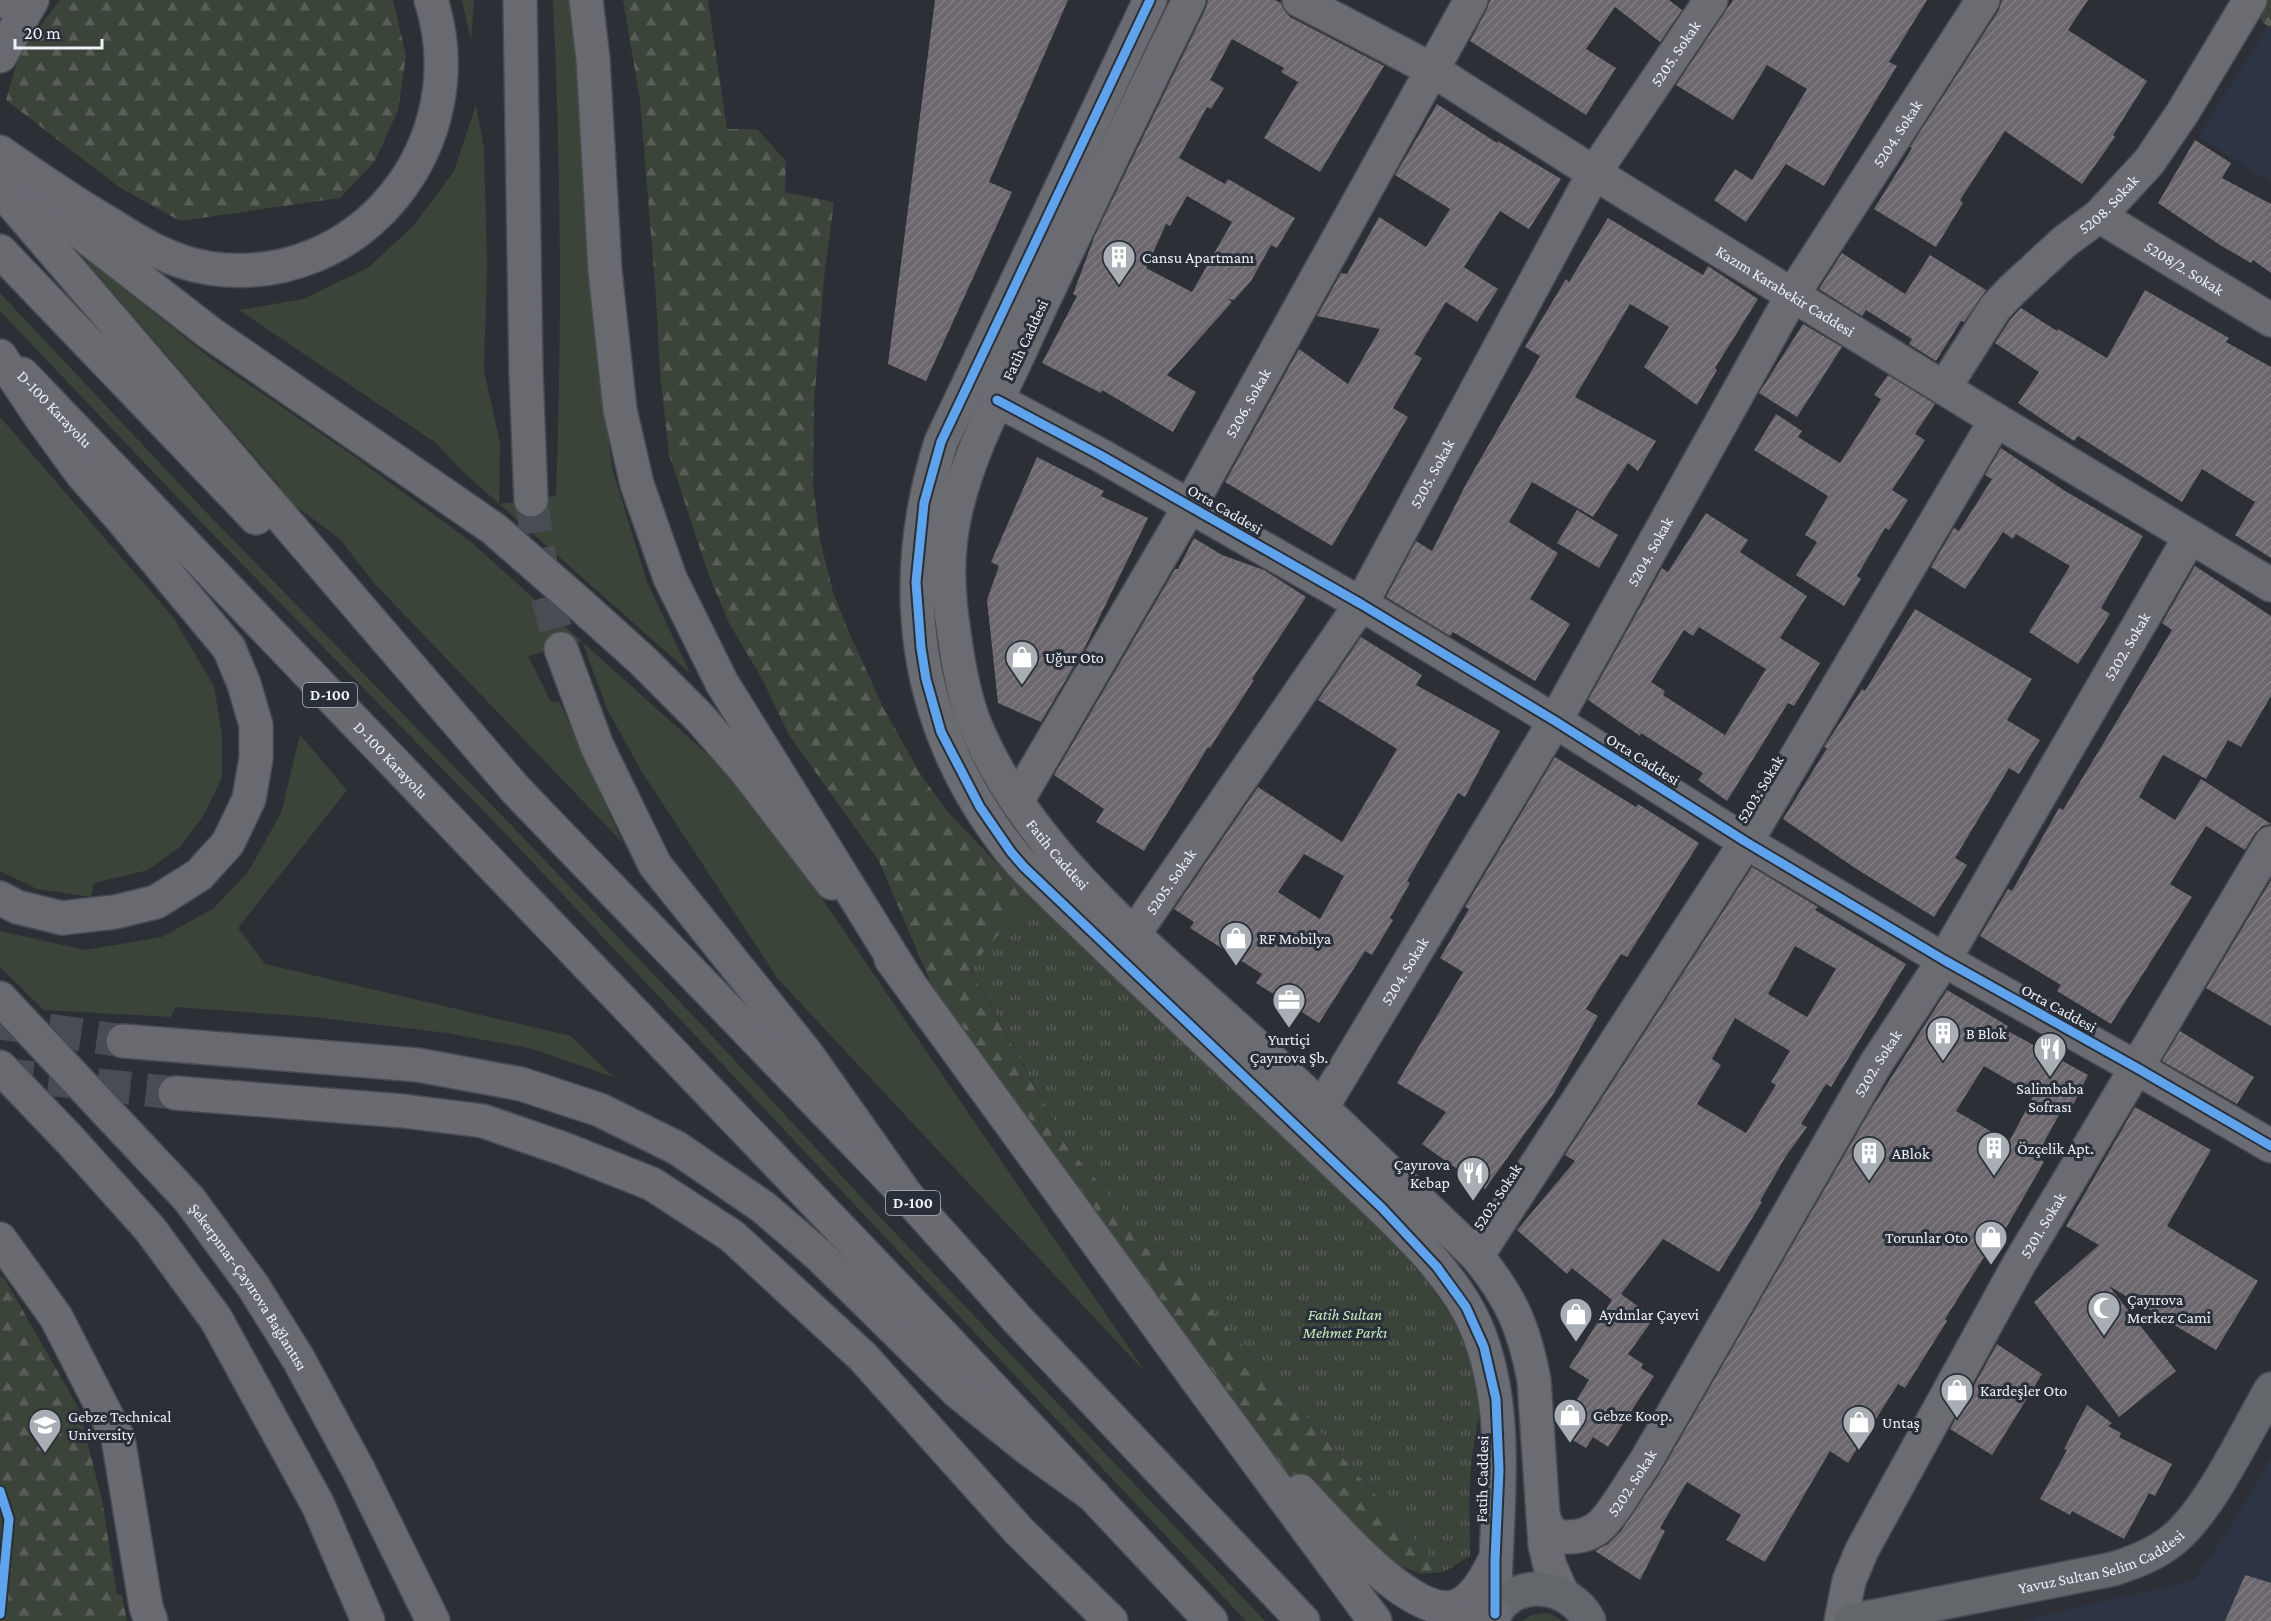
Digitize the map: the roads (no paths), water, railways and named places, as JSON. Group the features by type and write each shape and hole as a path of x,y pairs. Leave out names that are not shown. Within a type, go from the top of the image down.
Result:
{"highway":[{"path":"2,51 32,0"},
{"path":"0,152 76,204 153,251 178,261 208,268 240,270 268,268 323,252 351,236 376,217 398,193 425,146 441,92 442,59 438,23 430,0"},
{"path":"519,0 526,373 531,500"},
{"path":"586,0 593,59 607,294 620,410 637,484 670,578 722,683 908,982"},
{"path":"0,165 58,215 210,333 494,529 581,605 699,717 746,771 908,982 1375,1621"},
{"path":"0,189 516,790"},
{"name":"D-100","path":"0,251 907,1196 1026,1329 1303,1621"},
{"name":"D-100 Karayolu","path":"0,351 1094,1496"},
{"path":"0,356 82,474 229,648 244,684 256,725 256,758 249,799 228,843 199,875 156,902 115,912 62,918 17,907 0,897"},
{"path":"561,648 597,746 655,865 806,1053 907,1196"},
{"name":"Şekerpınar-Çayırova Bağlantısı","path":"0,998 189,1199 253,1286 299,1360 354,1461 434,1621"},
{"path":"123,1041 418,1065 521,1084 600,1110 677,1148 763,1207 819,1255 958,1392 1026,1447 1094,1496"},
{"path":"0,1067 150,1228 216,1319 318,1505 368,1621"},
{"path":"176,1094 404,1111 483,1121 564,1149 652,1184 732,1236 863,1357 1019,1531 1111,1621"},
{"path":"0,1239 56,1317 118,1438 146,1607 151,1621"},
{"path":"1209,1396 1377,1570 1422,1602 1456,1618 1473,1620 1493,1618"},
{"name":"D-100","path":"1094,1496 1211,1621"},
{"path":"1422,1602 1437,1607 1454,1607 1468,1599 1481,1585 1495,1560"}],"main road":[{"name":"Yavuz Sultan Selim Caddesi","path":"1851,1621 2113,1569 2137,1562 2160,1550 2181,1532 2212,1492 2271,1389"},
{"path":"1493,1618 1503,1604 1516,1594 1532,1589 1548,1588 1576,1603"}],"street":[{"path":"1150,0 938,453 924,503 916,582 921,648 928,688 941,732 993,828 1024,867 1283,1092 1339,1152"},
{"name":"Fatih Caddesi","path":"1189,0 1117,144 997,399 966,475 954,518 948,557 948,590 962,681 974,721 986,747 1017,801 1052,850 1283,1092 1322,1107 1339,1152 1452,1285 1466,1307 1484,1347 1495,1391 1498,1435 1493,1618"},
{"name":"Kazım Karabekir Caddesi","path":"1299,0 1431,69 1594,173 1996,420 2271,585"},
{"name":"5206. Sokak","path":"1017,801 1190,506 1471,0"},
{"name":"5205. Sokak","path":"1134,934 1361,604 1594,173 1711,0"},
{"name":"5204. Sokak","path":"1322,1107 1555,721 1793,294 1983,0"},
{"name":"5208. Sokak","path":"1944,388 1995,308 2064,242 2099,216 2149,162 2183,112 2250,0"},
{"name":"5208/2. Sokak","path":"2099,216 2271,320"},
{"name":"Orta Caddesi","path":"997,399 1361,604 1555,721 1746,842 1944,960 2271,1146"},
{"name":"5203. Sokak","path":"1477,1256 1746,842 1996,420"},
{"name":"5202. Sokak","path":"1543,1514 1549,1530 1563,1537 1581,1536 1602,1524 1644,1464 1875,1065 1944,960 2190,537"},
{"path":"928,688 939,703 950,706 959,701 962,681"},
{"path":"955,761 952,735 958,723 964,723 970,727 986,747"},
{"name":"5201. Sokak","path":"1841,1621 1849,1581 1881,1512 2019,1264 2271,843"},
{"name":"Fatih Caddesi","path":"1339,1152 1477,1256 1511,1302 1529,1355 1534,1380 1545,1545 1576,1603"},
{"path":"1576,1603 1554,1552 1585,1543 1602,1524"}],"tunnel":[{"path":"531,500 545,589 561,649"},
{"path":"0,1023 123,1041"},
{"path":"0,1074 175,1093"}],"place":[{"name":"Cansu Apartmanı","path":"1119,286"},
{"name":"Uğur Oto","path":"1022,686"},
{"name":"RF Mobilya","path":"1236,967"},
{"name":"Yurtiçi Çayırova Şb.","path":"1289,1029"},
{"name":"B Blok","path":"1943,1062"},
{"name":"Salimbaba Sofrası","path":"2050,1078"},
{"name":"Özçelik Apt.","path":"1994,1177"},
{"name":"ABlok","path":"1869,1182"},
{"name":"Çayırova Kebap","path":"1473,1202"},
{"name":"Torunlar Oto","path":"1991,1266"},
{"name":"Çayırova Merkez Cami","path":"2104,1337"},
{"name":"Aydınlar Çayevi","path":"1576,1343"},
{"name":"Kardeşler Oto","path":"1957,1419"},
{"name":"Gebze Koop.","path":"1570,1444"},
{"name":"Untaş","path":"1859,1451"},
{"name":"Gebze Technical University","path":"45,1454"}],"park label":[{"name":"Fatih Sultan Mehmet Parkı","path":"1345,1323"}]}
